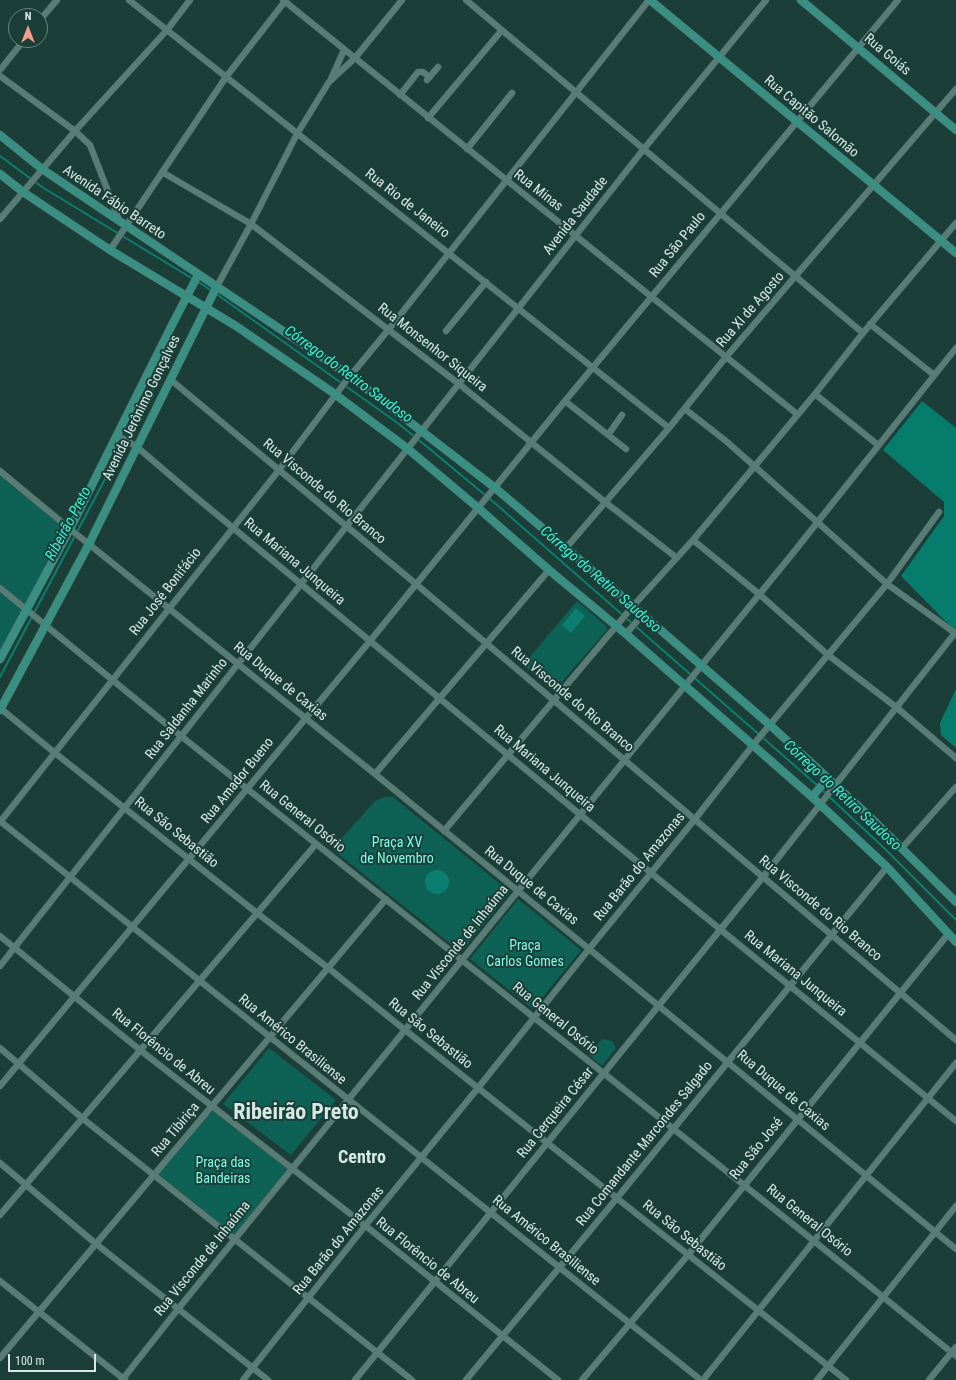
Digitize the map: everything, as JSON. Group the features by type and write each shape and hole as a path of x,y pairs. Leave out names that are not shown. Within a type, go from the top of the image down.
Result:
{"main road":[{"name":"Rua Capitão Salomão","path":"650,0 956,253"},
{"name":"Rua Goiás","path":"802,0 956,130"},
{"name":"Avenida Fábio Barreto","path":"0,135 41,170 348,379 421,433 566,548 902,848 956,902"},
{"path":"0,174 25,189 110,248 207,306 338,393 409,447 479,504 549,570 619,624 822,802 887,867 956,942"},
{"name":"Avenida Jerônimo Gonçalves","path":"0,659 29,613 72,531 197,277"},
{"name":"Avenida Jerônimo Gonçalves","path":"0,709 87,543 135,445 171,380 216,290"},
{"path":"814,795 826,780"}],"street":[{"path":"48,11 57,0"},
{"name":"Rua Rio de Janeiro","path":"129,0 669,428"},
{"path":"0,219 75,131 167,30 190,0"},
{"path":"329,82 355,58 402,0"},
{"path":"466,0 863,333"},
{"name":"Rua José Bonifácio","path":"0,821 232,527 279,470 348,379 650,0"},
{"name":"Avenida Saudade","path":"409,447 643,150 766,0"},
{"name":"Rua São Paulo","path":"479,504 898,0"},
{"path":"110,248 122,226 162,172 226,77 284,1"},
{"name":"Rua Minas","path":"284,1 797,414"},
{"path":"428,118 502,30"},
{"path":"0,70 18,48"},
{"path":"216,290 297,134 329,82 344,50"},
{"path":"400,95 418,72 423,72 428,79 438,67"},
{"path":"0,76 75,131 90,145 122,226"},
{"name":"Rua XI de Agosto","path":"566,548 669,428 726,357 956,89"},
{"path":"467,149 512,93"},
{"name":"Rua Monsenhor Siqueira","path":"162,172 251,224 389,329 677,558"},
{"path":"444,830 632,608 693,540 815,394 870,324 956,223"},
{"path":"446,331 486,282"},
{"path":"870,324 934,375"},
{"name":"Rua Visconde de Inhaúma","path":"123,1380 178,1309 700,668 956,348"},
{"name":"Rua Visconde do Rio Branco","path":"171,380 554,700 956,1040"},
{"path":"815,394 878,445"},
{"path":"565,401 626,449"},
{"path":"685,408 726,441 887,584"},
{"path":"608,435 622,415"},
{"name":"Rua Mariana Junqueira","path":"119,436 135,445 651,873 956,1121"},
{"name":"Rua Saldanha Marinho","path":"0,966 409,447"},
{"name":"Rua Duque de Caxias","path":"0,471 72,531 375,774 728,1061 956,1249"},
{"name":"Rua Amador Bueno","path":"0,1086 370,641 479,504"},
{"name":"Rua Barão do Amazonas","path":"243,1380 365,1226 478,1088 755,743 887,584 939,512"},
{"path":"693,540 759,594 828,655 896,707 956,758"},
{"path":"375,774 549,570"},
{"name":"Rua Cerqueira César","path":"355,1380 763,877 954,633 887,584"},
{"name":"Rua General Osório","path":"0,588 316,844 604,1072 954,1354"},
{"path":"628,632 641,616"},
{"name":"Rua São Sebastião","path":"0,709 257,913 327,966 478,1088 846,1380"},
{"path":"902,848 956,787"},
{"name":"Rua Américo Brasiliense","path":"0,821 629,1324 702,1380"},
{"path":"0,1215 316,844"},
{"name":"Rua Comandante Marcondes Salgado","path":"466,1380 617,1198 887,867"},
{"name":"Rua Tibiriça","path":"0,1358 270,1037 327,966 386,899"},
{"name":"Rua São José","path":"582,1380 688,1255 744,1184 949,933"},
{"name":"Rua Florêncio de Abreu","path":"0,936 140,1050 292,1168 558,1380"},
{"path":"0,1048 82,1118 412,1380"},
{"path":"702,1380 759,1311 956,1063"},
{"path":"0,1163 95,1244 268,1380"},
{"path":"817,1380 956,1206"},
{"path":"0,1281 123,1380"},
{"path":"929,1380 954,1354 956,1347"}],"green space":[{"path":"0,475 66,529 26,607 0,584"},
{"path":"0,591 24,611 0,653"},
{"path":"577,601 606,626 607,630 554,691 523,665"},
{"name":"Praça XV de Novembro","path":"384,797 393,797 510,892 461,952 332,849 375,801"},
{"name":"Praça Carlos Gomes","path":"518,899 581,950 533,1009 470,959"},
{"path":"602,1039 612,1041 616,1048 602,1066 589,1055"},
{"name":"Praça das Bandeiras","path":"269,1048 336,1100 291,1155 223,1104"},
{"name":"Praça das Bandeiras","path":"213,1110 289,1169 235,1235 159,1175 160,1171"}],"shaded area":[{"path":"922,401 956,428 956,632 901,576 944,516 944,502 883,450"},
{"path":"576,608 585,616 571,633 562,625"},
{"path":"956,689 956,748 941,735 940,723"},
{"path":"432,870 442,870 449,877 449,887 442,894 432,894 425,887 425,877"}],"waterway":[{"path":"0,156 42,187 193,279"},
{"name":"Córrego do Retiro Saudoso","path":"197,281 212,291"},
{"name":"Córrego do Retiro Saudoso","path":"215,293 399,424 425,445 497,505 818,786"},
{"name":"Ribeirão Preto","path":"0,677 157,381"},
{"name":"Córrego do Retiro Saudoso","path":"821,789 884,848 956,920"}],"district":[{"name":"Ribeirão Preto","path":"296,1113"},
{"name":"Centro","path":"362,1158"}]}
